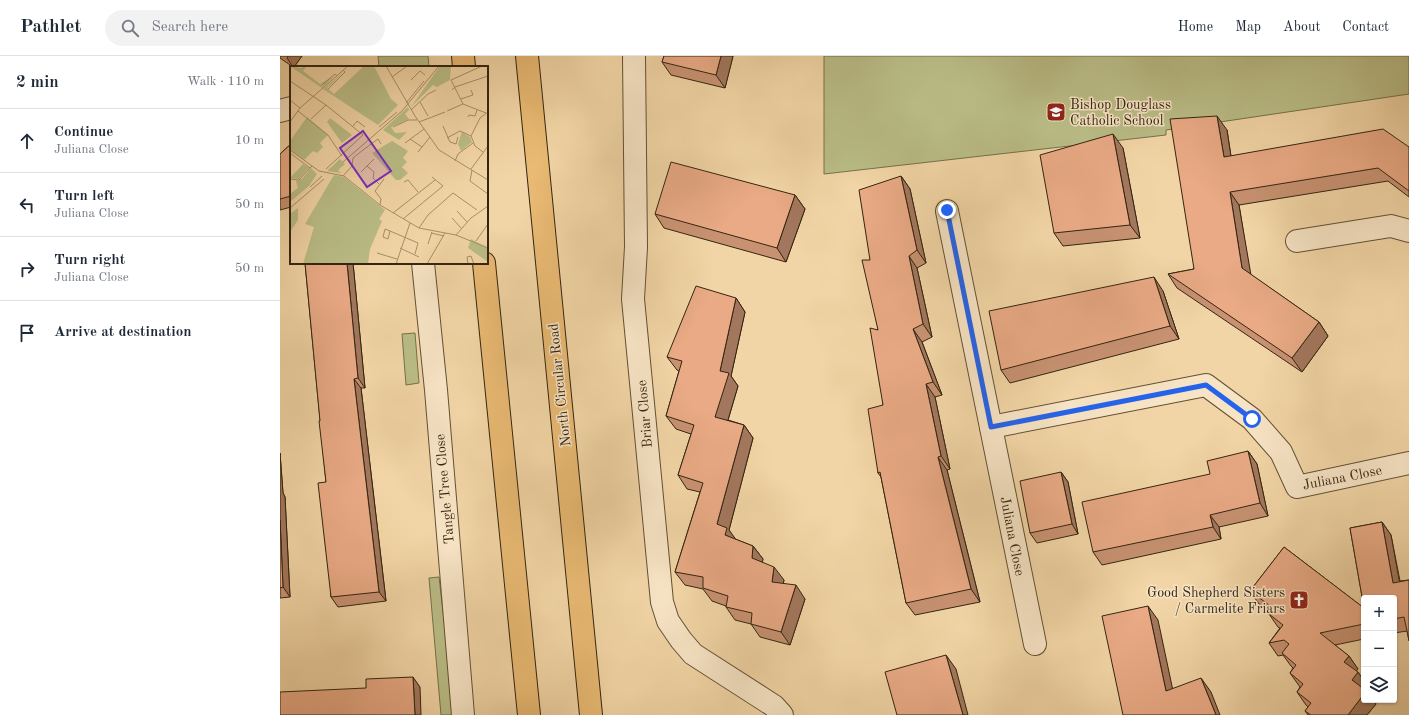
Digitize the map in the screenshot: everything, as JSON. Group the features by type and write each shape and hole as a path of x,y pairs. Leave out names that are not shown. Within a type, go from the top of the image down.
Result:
{"highway":[{"path":"463,56 464,66"},
{"name":"North Circular Road","path":"527,56 591,715"},
{"path":"484,264 528,715"}],"street":[{"name":"Briar Close","path":"634,56 636,248 633,299 662,602 668,621 693,654 774,706 782,715"},
{"path":"280,111 290,108"},
{"name":"Juliana Close","path":"947,210 1035,644"},
{"path":"1297,241 1391,226 1409,231"},
{"name":"Tangle Tree Close","path":"423,264 436,390 463,715"},
{"name":"Juliana Close","path":"991,427 1206,385 1252,419 1281,452 1297,487 1409,463"}],"green space":[{"path":"378,56 428,56 429,66 379,66"},
{"name":"Bishop Douglass Catholic School","path":"824,56 1409,56 1409,94 1166,130 1166,135 824,174"},
{"path":"415,333 419,383 406,385 402,334"},
{"path":"439,577 455,715 441,715 429,578"}],"building":[{"path":"664,56 721,56 716,75 662,62"},
{"path":"1217,116 1224,157 1383,129 1409,147 1409,191 1378,168 1230,192 1242,268 1319,322 1292,358 1168,274 1194,269 1170,119"},
{"path":"1113,134 1130,225 1054,233 1040,155"},
{"path":"290,145 290,196 280,199 280,154"},
{"path":"671,162 795,195 777,248 655,214"},
{"path":"901,176 917,250 909,256 923,324 913,329 933,382 926,384 941,456 938,457 971,589 906,603 880,472 878,473 868,409 883,405 870,328 878,330 862,260 870,260 859,190"},
{"path":"305,264 347,264 358,378 354,379 379,592 331,597 318,483 326,482"},
{"path":"1154,277 1170,326 1001,370 989,311"},
{"path":"696,286 736,298 720,371 729,373 715,417 744,425 717,524 727,528 725,535 753,546 752,558 774,567 772,582 796,585 781,632 751,624 752,613 726,607 728,596 703,588 703,577 675,572 703,483 678,475 694,425 666,416 682,361 667,357"},
{"path":"1248,451 1260,503 1210,515 1213,527 1093,552 1082,502 1210,474 1207,461"},
{"path":"1061,472 1072,524 1030,533 1020,481"},
{"path":"280,520 283,587 280,588"},
{"path":"1382,522 1393,583 1409,580 1409,640 1404,617 1397,618 1397,595 1362,595 1350,528"},
{"path":"1284,547 1361,606 1361,625 1320,633 1349,656 1344,662 1358,672 1352,680 1361,687 1361,698 1348,715 1311,715 1305,711 1311,703 1297,692 1303,684 1290,673 1296,665 1282,653 1289,644 1284,640 1269,643 1283,625 1269,614 1273,608 1250,591"},
{"path":"1148,606 1166,691 1201,678 1216,715 1123,715 1102,616"},
{"path":"946,655 963,715 897,715 885,672"},
{"path":"413,677 415,715 280,715 280,692 366,688 366,679"}],"place":[{"name":"Bishop Douglass Catholic School","path":"1056,112"},
{"name":"Good Shepherd Sisters / Carmelite Friars","path":"1299,600"}],"route":[{"path":"947,210 991,427 1206,385 1252,419"}]}
